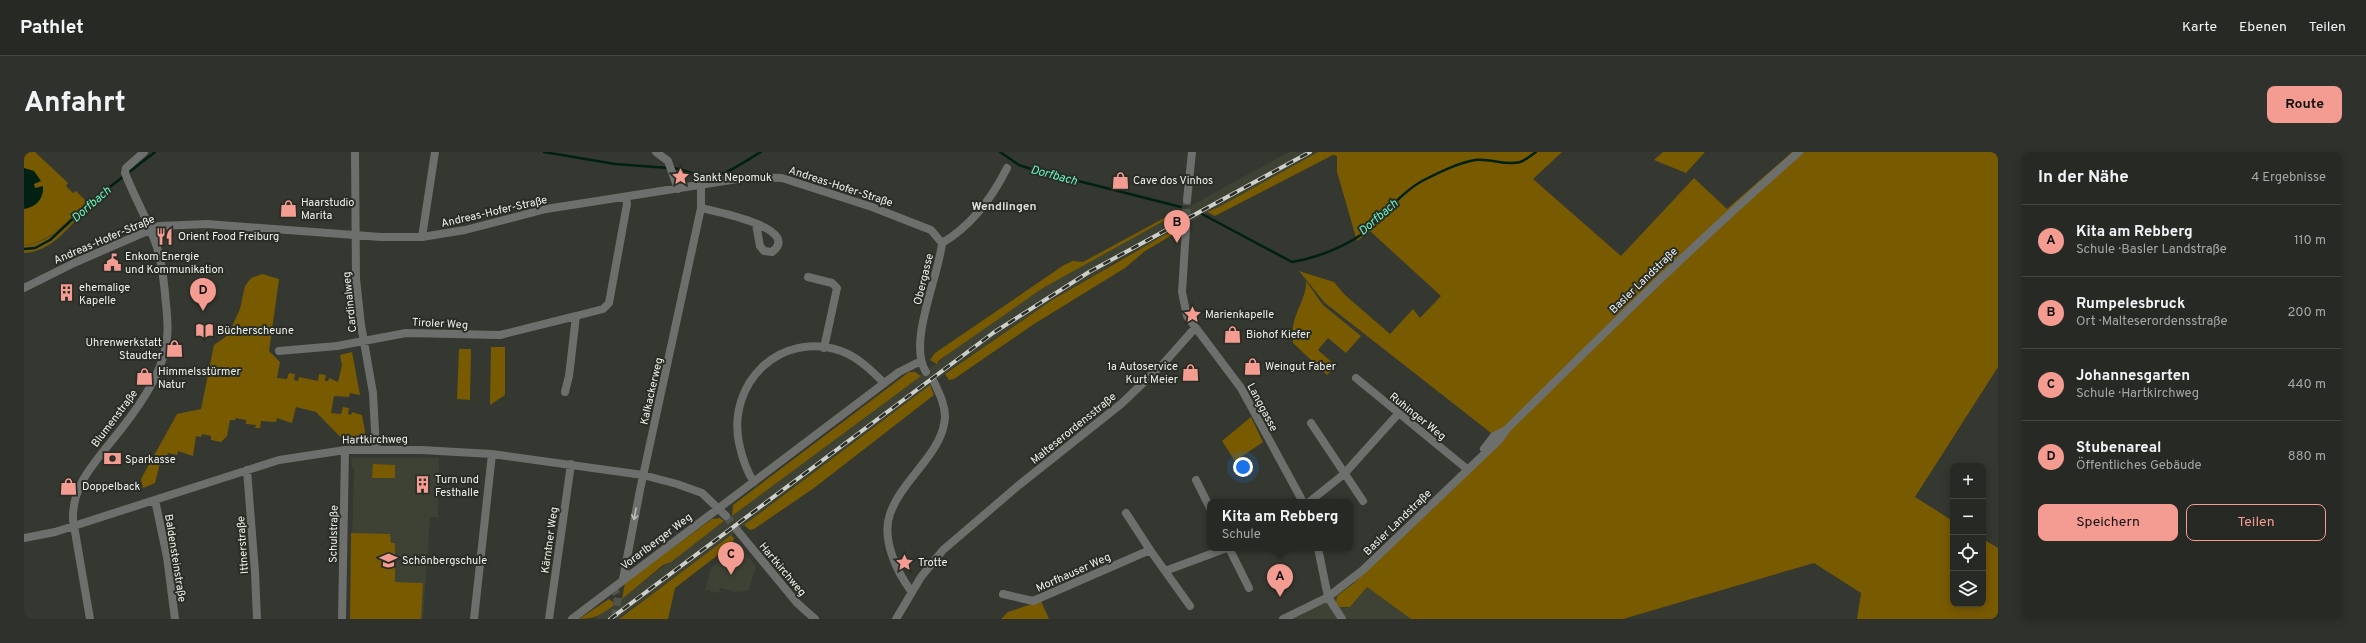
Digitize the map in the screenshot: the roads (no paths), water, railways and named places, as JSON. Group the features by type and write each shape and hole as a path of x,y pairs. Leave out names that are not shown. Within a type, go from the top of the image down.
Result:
{"street":[{"name":"Blumenstraße","path":"90,619 74,526 73,511 79,486 88,470 136,409 147,391 166,347 168,328 164,287 158,252 150,228 126,177 126,168 144,152"},
{"name":"Cardinalweg","path":"355,152 357,235 356,279 364,341 373,393 376,450"},
{"path":"422,237 435,152"},
{"path":"656,152 669,164 678,189"},
{"path":"1187,200 1192,152"},
{"name":"Basler Landstraße","path":"1283,619 1328,597 1363,570 1500,439 1507,429 1660,279 1730,212 1799,152"},
{"name":"Obergasse","path":"926,372 921,361 922,332 942,243 957,233 985,205 1007,168"},
{"name":"Andreas-Hofer-Straße","path":"24,288 150,228 169,225 207,224 394,238 422,237 465,230 546,209 626,198 750,177 782,178 915,222 936,234 942,243"},
{"name":"Kalkackerweg","path":"623,579 643,475 701,208 702,185"},
{"name":"Tiroler Weg","path":"279,351 337,346 406,333 500,335 603,309 608,303 627,204 626,198"},
{"path":"701,208 749,219 756,224"},
{"path":"1186,229 1182,292 1187,316 1195,328"},
{"path":"808,277 832,283 837,288 824,348"},
{"path":"565,392 569,376 576,316"},
{"name":"Langgasse","path":"1195,328 1241,388 1301,499"},
{"name":"Malteserordensstraße","path":"896,619 911,591 943,550 1019,485 1122,404 1163,364 1195,328"},
{"path":"754,482 748,474 737,432 739,410 748,384 764,364 781,353 800,348 824,348 849,354 872,371 884,383"},
{"name":"Vorarlberger Weg","path":"572,619 884,383 913,364 921,361"},
{"name":"Ruhinger Weg","path":"1356,378 1398,414 1467,469"},
{"path":"911,591 897,567 889,541 888,526 890,514 896,501 933,450 941,433 945,416 943,403 934,382"},
{"path":"1314,499 1344,474 1398,414"},
{"path":"1311,423 1363,501"},
{"name":"Hartkirchweg","path":"24,538 74,526 247,470 308,454 345,450 456,451 492,454 643,475 702,493 726,516"},
{"name":"Schulstraße","path":"342,619 345,450"},
{"path":"474,619 492,454"},
{"name":"Kärntner Weg","path":"549,619 571,464"},
{"name":"Ittnerstraße","path":"247,470 257,619"},
{"path":"1196,480 1207,502"},
{"name":"Baldensteinstraße","path":"155,500 167,557 175,619"},
{"path":"1126,513 1150,550 1190,606"},
{"name":"Hartkirchweg","path":"737,530 797,604 815,619"},
{"name":"Morfhauser Weg","path":"1003,594 1032,601 1150,550"},
{"path":"1165,571 1220,551"},
{"path":"1230,551 1249,588"},
{"path":"1319,551 1328,597 1342,619"}],"waterway":[{"name":"Dorfbach","path":"24,249 35,248 50,240 93,200 155,152"},
{"name":"Dorfbach","path":"544,152 615,164 668,168"},
{"name":"Dorfbach","path":"673,168 703,176 711,176 726,172 761,152"},
{"name":"Dorfbach","path":"1000,152 1019,165 1031,169 1181,207"},
{"name":"Dorfbach","path":"1202,214 1292,262 1311,258 1349,242 1365,232 1408,191 1424,180 1443,171 1462,163 1475,160 1509,163 1520,162 1536,152"}],"tunnel":[{"path":"1186,229 1187,200"},
{"path":"726,516 737,530"},
{"path":"613,587 618,597 615,619"}],"railway":[{"path":"610,619 993,333 1089,272 1310,152"}],"place":[{"name":"Sankt Nepomuk","path":"680,177"},
{"name":"Cave dos Vinhos","path":"1120,180"},
{"name":"Haarstudio Marita","path":"288,208"},
{"name":"Orient Food Freiburg","path":"165,236"},
{"name":"Rumpelesbruck","path":"1177,243"},
{"name":"Enkom Energie und Kommunikation","path":"112,262"},
{"name":"ehemalige Kapelle","path":"66,293"},
{"name":"Stubenareal","path":"203,311"},
{"name":"Marienkapelle","path":"1192,314"},
{"name":"Bücherscheune","path":"204,330"},
{"name":"Biohof Kiefer","path":"1233,334"},
{"name":"Uhrenwerkstatt Staudter","path":"175,348"},
{"name":"Weingut Faber","path":"1252,366"},
{"name":"1a Autoservice Kurt Meier","path":"1191,372"},
{"name":"Himmelsstürmer Natur","path":"145,377"},
{"name":"Sparkasse","path":"112,459"},
{"name":"Turn und Festhalle","path":"422,485"},
{"name":"Doppelback","path":"69,486"},
{"name":"Schönbergschule","path":"389,560"},
{"name":"Trotte","path":"905,562"},
{"name":"Johannesgarten","path":"731,575"},
{"name":"Kita am Rebberg","path":"1280,597"}],"district":[{"name":"Wendlingen","path":"1004,206"}]}
